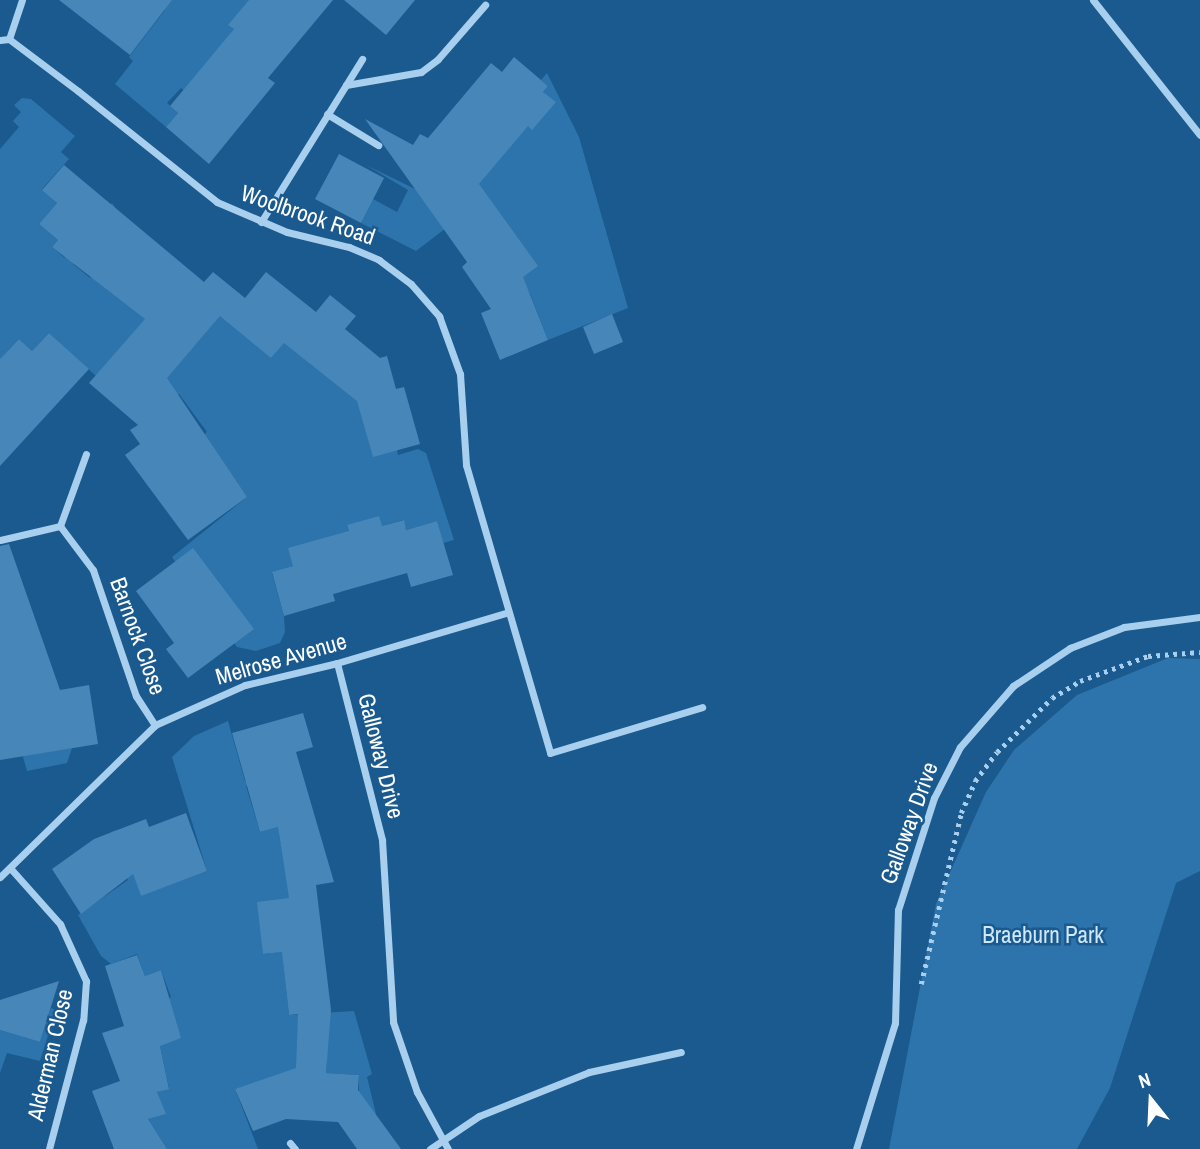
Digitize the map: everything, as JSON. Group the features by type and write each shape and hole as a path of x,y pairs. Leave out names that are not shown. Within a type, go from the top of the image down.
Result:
{"street":[{"path":"0,40 9,39 22,0"},
{"path":"1093,0 1200,135"},
{"path":"346,85 421,72 438,59 485,5"},
{"name":"Woolbrook Road","path":"9,39 203,193 261,222 379,260 411,284 439,316 460,374 466,465 550,753 702,707"},
{"path":"261,222 362,59"},
{"path":"327,114 378,145"},
{"path":"0,540 60,526 86,454"},
{"name":"Barnock Close","path":"60,526 93,570 136,696 155,725"},
{"name":"Melrose Avenue","path":"0,877 155,725 244,685 337,663 509,612"},
{"name":"Galloway Drive","path":"856,1149 895,1023 898,910 934,798 960,747 1013,686 1070,648 1124,627 1200,617"},
{"name":"Galloway Drive","path":"337,663 382,841 393,1022 407,1067 442,1142 448,1149"},
{"name":"Alderman Close","path":"11,869 60,924 86,981 83,1020 49,1149"},
{"path":"430,1149 479,1116 589,1072 681,1052"}],"path":[{"path":"920,989 961,813 975,781 998,752 1052,698 1080,681 1148,656 1200,652"}],"green space":[{"path":"153,0 268,0 229,25 234,29 186,92 181,88 167,103 178,113 166,127 115,84 133,61 129,57 165,10"},
{"path":"547,73 579,137 628,308 548,340 530,294 472,208 416,251 361,223 373,199 397,212 408,190 366,165 452,207 496,139 555,102 543,92 548,86 541,80"},
{"path":"22,98 31,99 75,136 61,152 69,159 42,189 57,203 39,224 58,240 52,247 65,258 112,203 117,210 73,264 90,278 98,268 196,344 239,293 271,358 294,330 364,345 348,365 373,456 397,450 398,455 418,449 426,453 454,540 443,543 437,521 406,530 403,520 385,525 397,567 347,525 353,544 330,551 341,592 333,594 318,540 293,566 272,573 284,616 285,632 280,643 256,651 237,647 172,557 247,497 185,449 207,432 179,394 144,420 49,333 32,351 19,339 2,357 0,389 0,149 19,127 13,121 21,112 14,105"},
{"name":"Braeburn Park","path":"1168,658 1200,659 1200,871 1176,883 1110,1088 1077,1149 889,1149 936,904 986,792 1014,750 1077,695"},
{"path":"0,674 12,695 57,680 51,751 72,748 67,763 27,771"},
{"path":"228,721 245,781 294,767 296,772 246,786 260,832 309,818 279,833 288,889 315,885 263,954 323,947 319,954 283,959 289,1015 354,1011 372,1074 367,1077 376,1114 359,1127 359,1075 326,1073 327,1055 307,1072 235,1089 258,1149 167,1149 148,1119 165,1114 157,1092 169,1088 160,1046 167,1000 171,997 161,970 145,976 137,954 111,964 101,956 78,915 128,880 111,832 117,830 141,895 207,871 172,757 194,736"},
{"path":"51,1008 56,1010 40,1061 7,1053 0,1073 0,1030 40,1042"}],"building":[{"path":"59,0 172,0 130,55"},
{"path":"249,0 333,0 268,78 275,83 209,164 166,127 178,113 170,106 234,29 228,25"},
{"path":"344,0 415,0 386,35"},
{"path":"514,57 548,86 543,92 556,102 532,130 528,126 479,184 538,266 523,277 548,340 500,360 481,313 491,309 462,267 467,262 365,119 413,145 420,134 428,138 491,63 502,72"},
{"path":"339,154 384,178 361,223 315,199"},
{"path":"64,165 204,282 213,272 245,298 266,272 316,312 330,295 356,316 345,329 380,358 387,356 396,389 404,387 420,444 373,457 357,401 284,343 271,358 220,316 167,378 247,497 188,540 125,455 140,444 130,430 138,425 89,383 145,319 52,247 58,240 39,224 57,203 42,190"},
{"path":"612,314 623,342 594,354 583,327"},
{"path":"49,333 89,369 0,466 0,359 19,339 32,351"},
{"path":"379,516 382,526 404,520 406,530 437,521 453,575 411,587 407,573 333,594 335,601 284,616 272,572 293,566 288,548 349,531 347,525"},
{"path":"9,544 60,690 89,685 98,744 0,760 0,546"},
{"path":"193,548 254,629 188,678 166,649 174,643 136,591"},
{"path":"303,713 313,747 296,752 334,882 316,885 331,1010 326,1073 359,1075 358,1090 401,1149 357,1149 338,1122 286,1119 253,1131 235,1089 296,1068 298,1014 289,1015 282,952 263,954 257,902 289,898 278,827 260,832 232,733"},
{"path":"186,813 207,871 141,896 133,874 81,914 52,869 94,839 146,819 149,827"},
{"path":"137,955 145,976 161,970 181,1038 160,1046 169,1089 157,1092 166,1114 148,1119 167,1149 114,1149 92,1091 120,1081 102,1033 124,1026 105,966"},
{"path":"59,981 40,1042 0,1030 0,1000"}]}
